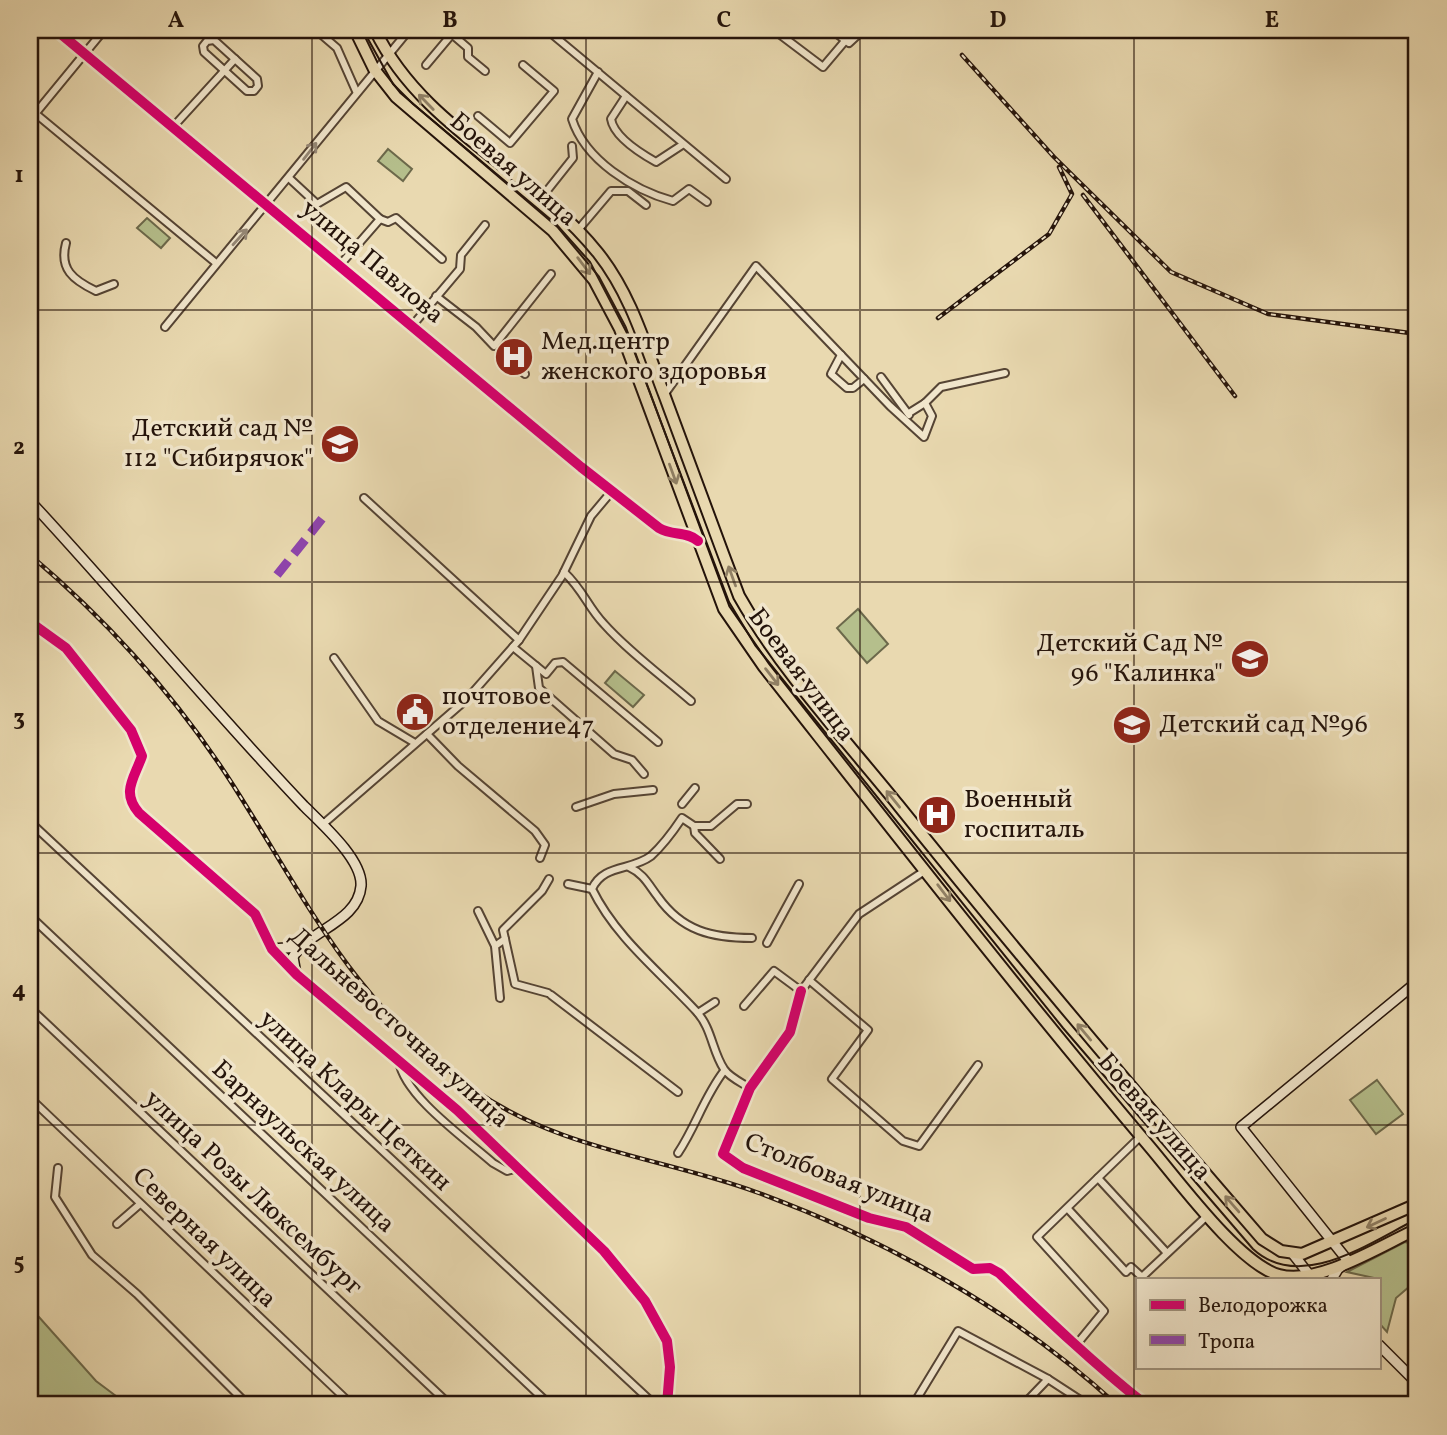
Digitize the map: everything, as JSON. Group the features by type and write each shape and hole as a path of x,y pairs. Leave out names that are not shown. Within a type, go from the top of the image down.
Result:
{"main road":[{"name":"Боевая улица","path":"355,30 374,69 396,97 554,231 594,280 620,329 723,609 743,638 1028,1004 1208,1214 1252,1262 1279,1275 1312,1278"},
{"name":"Боевая улица","path":"375,30 387,54 407,82 435,112 541,197 578,230 600,255 629,302 739,596 751,617 942,859 1262,1240 1281,1251 1293,1254"},
{"name":"Столбовая улица","path":"926,870 942,859"},
{"path":"1293,1254 1334,1242 1417,1204"},
{"path":"1312,1278 1417,1229"}],"street":[{"name":"улица Павлова","path":"56,30 612,491 659,528 673,534 689,535 698,541"},
{"path":"30,120 33,111 104,30"},
{"path":"316,30 337,48 356,91"},
{"path":"165,327 216,263 268,205 374,69 409,30"},
{"path":"426,65 449,32 469,30"},
{"path":"547,30 726,179"},
{"path":"774,30 824,67 845,41"},
{"path":"832,30 849,43 863,30"},
{"path":"449,32 468,48 468,57 485,71"},
{"path":"214,40 257,79 254,91 247,91 224,71 204,52 203,46 207,41 214,40"},
{"path":"173,127 235,59"},
{"path":"478,116 510,143 554,91 523,65"},
{"path":"598,72 572,119 589,149 608,169 658,197 673,201 689,189 707,202"},
{"path":"625,96 611,119 613,128 641,153 656,162 682,145"},
{"path":"33,111 216,263"},
{"path":"541,197 573,158 572,146"},
{"path":"289,178 317,204 346,187 380,219 388,222 396,218 442,259"},
{"path":"578,230 611,191 628,191 646,205"},
{"path":"340,265 380,219"},
{"path":"412,326 460,269 461,255 485,225"},
{"path":"66,243 62,258 66,271 96,291 114,284"},
{"path":"664,395 756,266 863,379 924,437 932,416 925,403"},
{"path":"436,296 476,327 494,346 551,274"},
{"path":"841,355 831,374 846,388 853,388 863,379"},
{"path":"507,358 525,374"},
{"path":"909,413 925,403 941,387 1005,373"},
{"path":"881,377 909,413 909,424"},
{"path":"322,824 467,699 513,647 564,572 592,516 612,491"},
{"path":"364,498 519,640"},
{"name":"Дальневосточная улица","path":"30,501 246,744 322,824 359,870 361,890 349,911 299,947 293,957 297,975"},
{"path":"659,528 681,531 686,527 688,516"},
{"path":"564,572 582,589 594,613 606,627 691,701"},
{"name":"Дальневосточная улица","path":"30,622 66,648 131,730 142,756 128,791 129,802 255,914 272,949 297,975 399,1060 519,1168 604,1251 645,1301 667,1341 670,1367 667,1405"},
{"path":"513,647 546,674 555,663 563,662 657,742"},
{"path":"334,658 378,721 415,743"},
{"path":"536,666 540,688 614,754 632,760 644,774"},
{"path":"426,733 458,766 535,831 545,845 540,858"},
{"path":"682,804 695,788"},
{"path":"576,807 614,794 653,790"},
{"path":"678,1153 695,1127 700,1106 724,1071 710,1032 698,1013 638,953 602,909 592,889 595,881 608,870 629,867 650,857 682,818 694,826 711,827 737,804 747,804"},
{"name":"улица Клары Цеткин","path":"30,822 655,1405"},
{"path":"694,826 695,833 720,859"},
{"path":"629,867 642,873 659,899 694,931 720,938 752,938"},
{"name":"Столбовая улица","path":"926,870 859,914 801,991 790,1032 750,1088 723,1148 726,1158 743,1168 869,1218 906,1227 973,1269 993,1269 1077,1344 1088,1359 1146,1405"},
{"path":"549,879 542,891 503,930 515,984 549,994 678,1091"},
{"path":"568,884 592,889"},
{"path":"767,943 799,884"},
{"path":"478,911 495,946 500,998"},
{"name":"Барнаульская улица","path":"30,916 550,1405"},
{"path":"495,946 505,939"},
{"name":"Дальневосточная улица","path":"272,949 299,947"},
{"path":"744,1006 774,971 801,991"},
{"path":"809,980 868,1030 832,1079 903,1141 919,1146 978,1065"},
{"path":"1333,1278 1348,1261 1241,1127 1417,982"},
{"path":"698,1013 715,1002"},
{"name":"улица Розы Люксембург","path":"30,1008 450,1405"},
{"path":"399,1060 407,1081 492,1163 507,1171 519,1168"},
{"name":"Столбовая улица","path":"724,1071 750,1088"},
{"name":"Северная улица","path":"30,1098 352,1405"},
{"path":"1077,1344 1104,1311 1037,1237 1141,1136"},
{"path":"58,1168 55,1197 92,1255 137,1294 248,1405"},
{"path":"1098,1178 1167,1253"},
{"path":"117,1224 140,1204"},
{"path":"1068,1209 1126,1272 1131,1267 1142,1277 1208,1214"},
{"path":"1293,1254 1312,1278"},
{"path":"1252,1262 1271,1278"},
{"path":"914,1405 958,1331 1048,1378 1088,1405"},
{"path":"1380,1346 1417,1383"},
{"path":"1023,1405 1048,1378"}],"green space":[{"path":"388,149 412,169 403,181 378,161"},
{"path":"147,218 170,238 161,248 137,228"},
{"path":"858,609 888,644 867,663 837,628"},
{"path":"615,671 644,695 633,707 605,683"},
{"path":"1377,1080 1403,1114 1376,1134 1350,1100"},
{"path":"1405,1242 1417,1245 1417,1280 1396,1298 1387,1332 1380,1324 1380,1278 1347,1272"},
{"path":"30,1307 96,1381 128,1405 30,1405"}],"tram line":[{"path":"363,30 393,84 413,104 556,224 590,262 628,335 729,602 755,645 1063,1028 1253,1249 1272,1261 1292,1266 1314,1265 1357,1250 1417,1219"}],"railway":[{"path":"962,55 1054,157 1171,272 1268,314 1417,334"},
{"path":"938,318 1049,234 1072,194 1059,167"},
{"path":"1083,195 1235,396"},
{"path":"30,555 114,634 189,722 233,785 311,911 365,988 433,1057 475,1090 540,1126 611,1150 721,1180 853,1232 947,1281 992,1309 1078,1371 1117,1405"}],"marked path":[{"path":"277,575 325,515"}],"cycle path":[{"path":"56,30 581,467 659,528 698,541"},
{"path":"30,622 66,648 131,730 142,756 130,792 139,813 255,914 272,949 297,975 457,1110 604,1251 645,1301 667,1341 670,1367 667,1405"},
{"path":"801,991 790,1032 750,1088 723,1154 743,1168 869,1218 906,1227 973,1269 990,1268 999,1273 1089,1357 1146,1405"}],"place":[{"name":"Мед.центр женского здоровья","path":"514,357"},
{"name":"Детский сад № 112 \"Сибирячок\"","path":"340,444"},
{"name":"Детский Сад № 96 \"Калинка\"","path":"1250,659"},
{"name":"почтовое отделение47","path":"415,712"},
{"name":"Детский сад №96","path":"1132,725"},
{"name":"Военный госпиталь","path":"937,815"}]}
